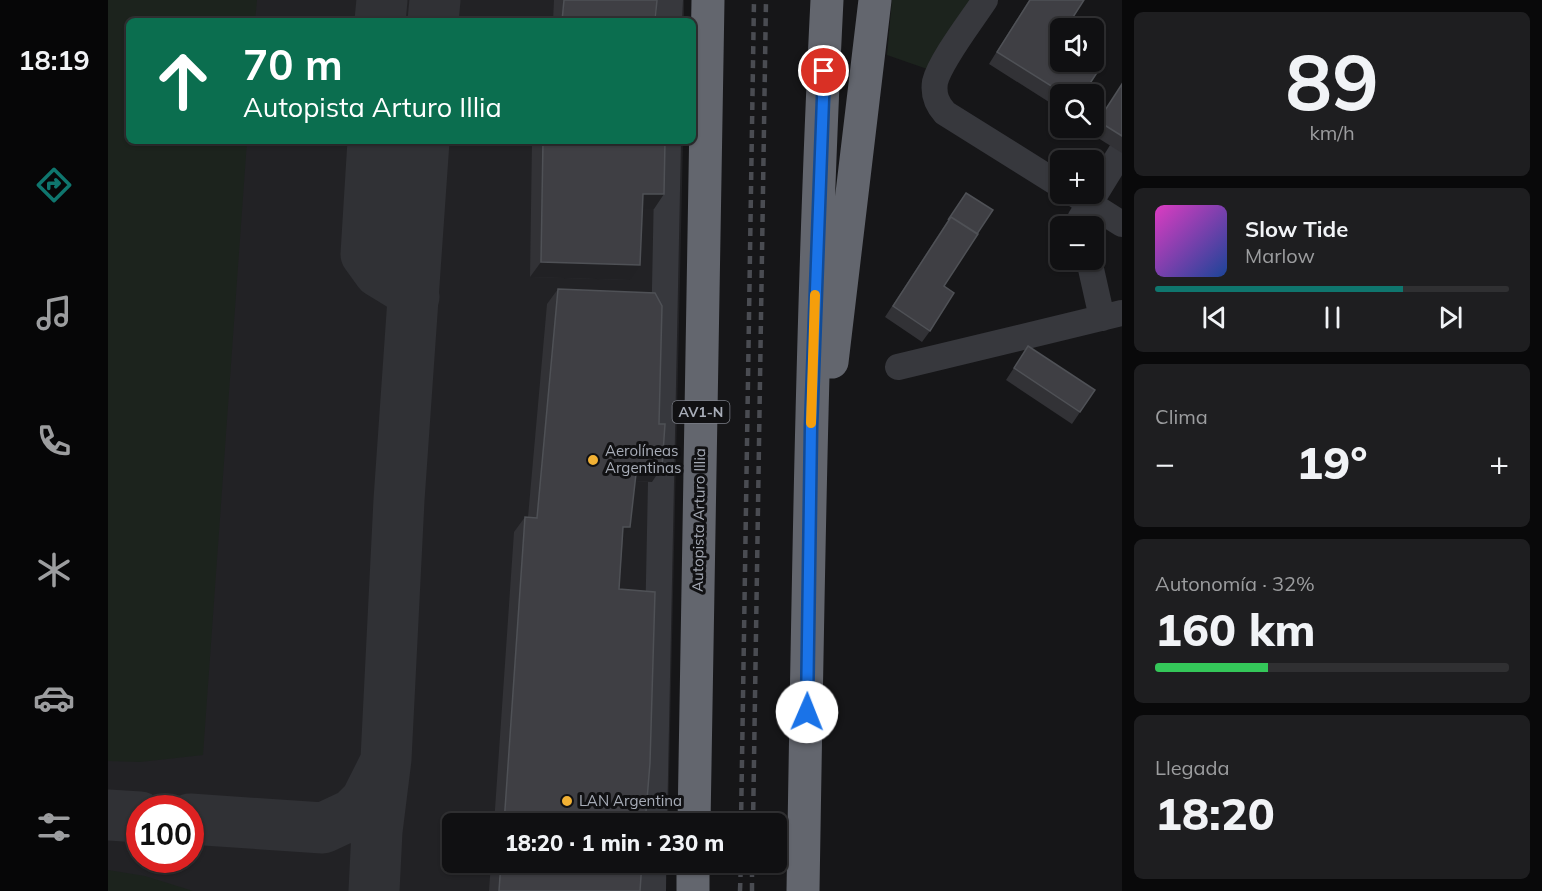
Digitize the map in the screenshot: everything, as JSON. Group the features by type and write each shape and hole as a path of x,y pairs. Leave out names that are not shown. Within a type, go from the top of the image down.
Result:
{"highway":[{"name":"Autopista Arturo Illia","path":"694,813 708,0"},
{"path":"804,891 819,165 827,0"},
{"path":"810,527 851,216 875,0"},
{"path":"693,873 693,891"}],"lane":[{"path":"669,18 670,0"},
{"path":"985,0 940,70 935,83 937,104 945,113 1050,179"},
{"path":"654,813 668,144"},
{"path":"1121,152 1081,208 1122,224"},
{"path":"898,367 1112,315 1093,270"},
{"path":"653,873 653,891"}],"shaded area":[{"path":"108,0 684,0 684,18 126,18 126,144 683,144 668,813 442,813 442,873 667,873 666,891 108,891"},
{"path":"108,0 257,0 255,18 126,18 126,144 247,144 203,755 140,762 108,761"},
{"path":"892,0 974,0 930,70 887,55"},
{"path":"108,870 145,876 193,891 108,891"}],"building":[{"path":"564,0 657,0 655,18 562,18"},
{"path":"1030,0 1084,0 1072,18 1050,18 1050,72 1097,72 1090,84 1050,85 997,52"},
{"path":"1122,84 1122,136 1104,125 1104,112"},
{"path":"543,144 665,144 664,194 643,194 640,265 541,262"},
{"path":"966,193 993,210 977,234 951,217 948,220"},
{"path":"951,217 978,234 944,286 954,293 930,331 893,306"},
{"path":"558,289 655,293 662,306 659,424 665,424 662,467 637,465 630,527 623,527 619,589 655,592 650,763 646,813 505,813 525,517 537,518"},
{"path":"1028,346 1095,390 1080,412 1014,368"},
{"path":"500,873 641,873 640,891 499,891"}],"taxiway":[{"path":"380,18 382,0"},
{"path":"433,18 435,0"},
{"path":"373,144 366,254 379,272 402,286 414,297"},
{"path":"374,891 377,831 386,759 399,500 424,144"},
{"path":"204,820 323,828 353,814 366,801 384,765"},
{"path":"108,815 126,816"}],"railway":[{"path":"741,813 754,0"},
{"path":"753,813 766,0"},
{"path":"740,891 741,873"},
{"path":"752,873 752,891"}],"slow traffic":[{"path":"811,423 815,295"}],"place":[{"name":"Aerolíneas Argentinas","path":"593,460"},
{"name":"LAN Argentina","path":"567,801"}],"route":[{"path":"807,712 811,427 824,71"}]}
